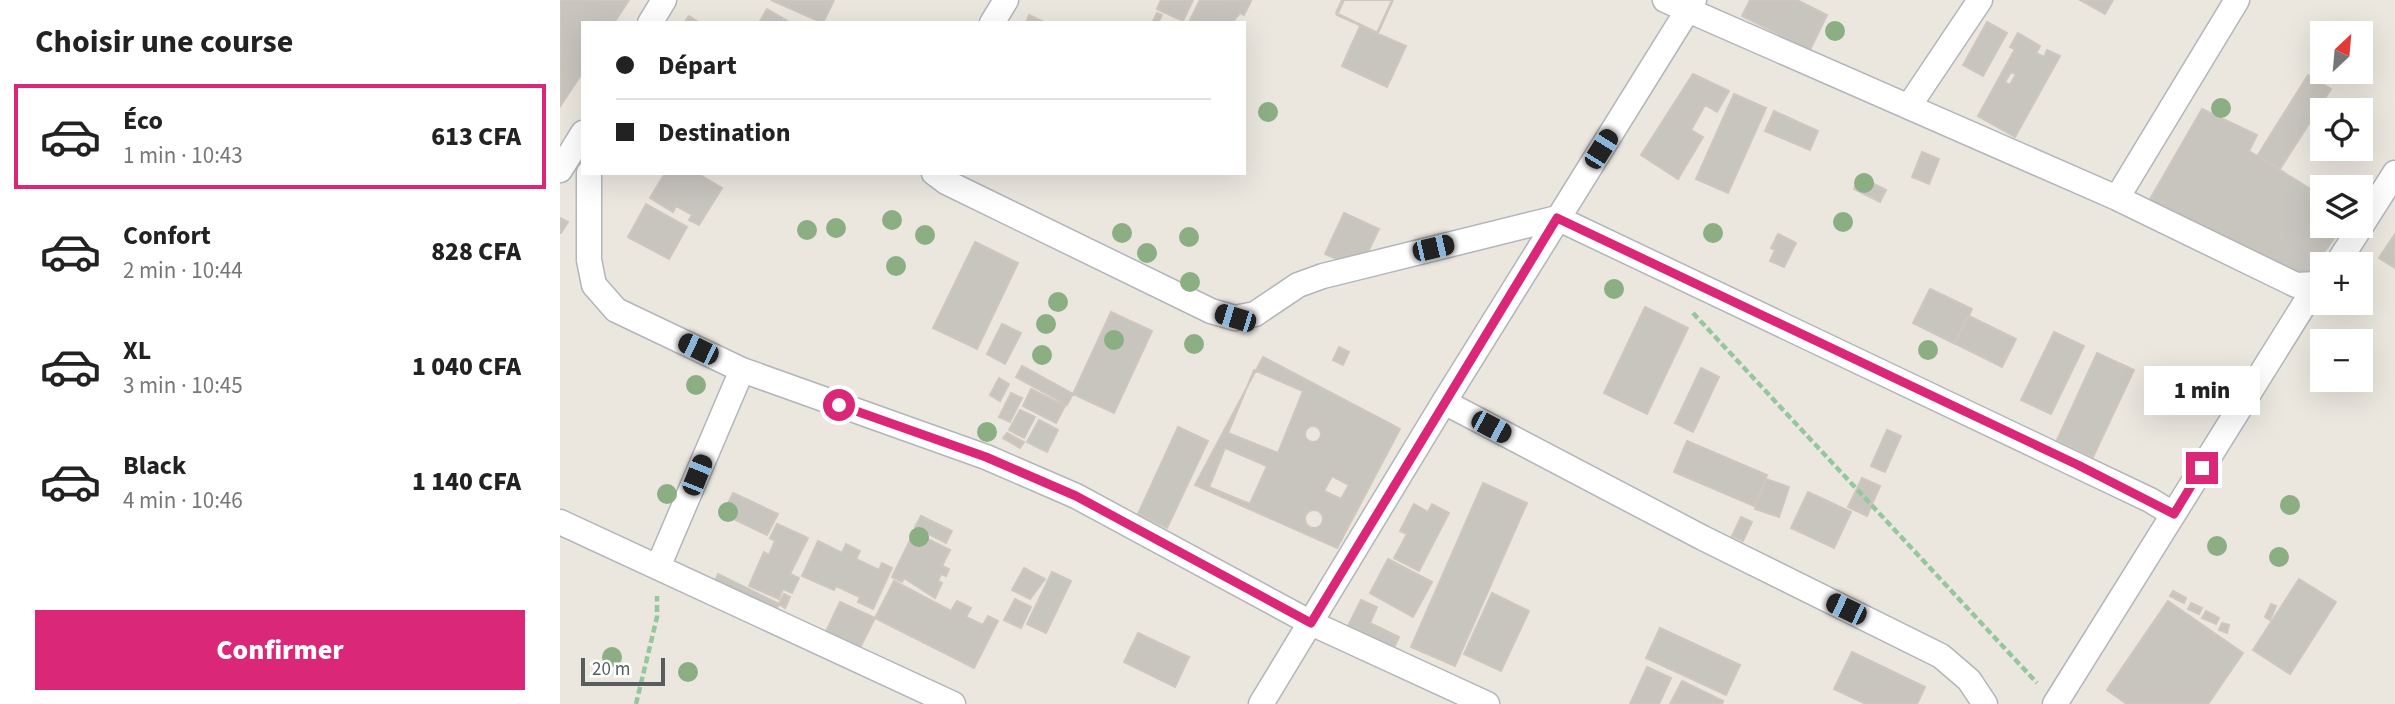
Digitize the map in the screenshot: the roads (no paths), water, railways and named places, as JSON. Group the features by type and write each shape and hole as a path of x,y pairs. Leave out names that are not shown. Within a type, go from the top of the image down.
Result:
{"street":[{"path":"651,21 664,0"},
{"path":"993,21 1006,0"},
{"path":"1665,0 1691,6 2117,198 2296,285 2310,283"},
{"path":"1909,106 1980,0"},
{"path":"2117,198 2237,0"},
{"path":"1261,704 1557,218 1691,6"},
{"path":"560,170 581,136"},
{"path":"2345,252 2395,173"},
{"path":"589,175 589,260 594,285 616,310 742,370 986,457 1076,496 1311,623 1487,704"},
{"path":"937,175 946,182 1199,305 1235,318 1255,314 1298,285 1323,276 1557,218 2125,488 2174,514"},
{"path":"2055,703 2310,298"},
{"path":"657,566 742,370"},
{"path":"1444,402 1703,538 1941,656 1969,680 1985,704"},
{"path":"560,522 953,704"}]}
